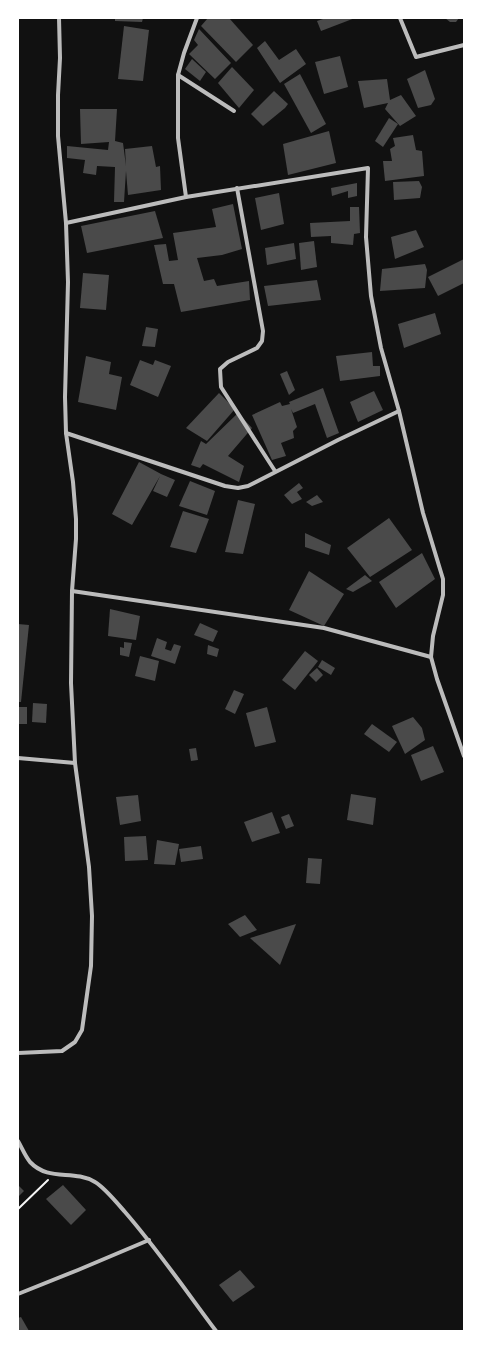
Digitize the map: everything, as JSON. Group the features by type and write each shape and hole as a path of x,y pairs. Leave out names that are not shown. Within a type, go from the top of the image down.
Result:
{"street":[{"path":"18,1053 62,1051 75,1042 82,1030 91,966 92,916 88,867 75,764 71,683 72,591 76,519 73,482 66,433 65,397 68,282 66,223 58,136 60,58 59,18"},
{"path":"186,198 178,138 178,75 184,53 197,18"},
{"path":"400,18 416,58 464,45"},
{"path":"178,75 234,111"},
{"path":"66,223 237,188 368,168 366,237 371,296 381,348 399,411 423,513 443,579 443,595 433,636 431,657 437,679 464,756"},
{"path":"237,188 263,331 262,341 257,348 228,362 220,369 221,387 275,471"},
{"path":"66,433 226,486 238,488 248,486 275,471 399,411"},
{"path":"72,591 324,628 431,657"},
{"path":"18,758 75,764"},
{"path":"18,1141 29,1161 40,1171 54,1175 77,1176 96,1182 116,1202 149,1240 216,1331"},
{"path":"18,1294 149,1240"}],"path":[{"path":"18,1209 54,1175"}],"building":[{"path":"115,18 143,18 142,22 115,21"},
{"path":"208,18 229,18 253,45 236,62 201,26"},
{"path":"326,18 355,18 321,31 317,21"},
{"path":"445,18 459,18 456,22 450,22"},
{"path":"124,26 149,30 143,81 118,79"},
{"path":"199,29 231,63 215,79 189,54 198,45 194,40"},
{"path":"265,41 279,60 296,49 306,64 280,83 257,48"},
{"path":"340,56 348,87 324,94 315,62"},
{"path":"192,59 206,72 200,81 185,69"},
{"path":"232,67 254,90 239,108 218,83"},
{"path":"425,70 435,99 431,105 418,108 407,79"},
{"path":"300,74 326,124 311,133 284,84"},
{"path":"387,79 390,100 401,95 416,116 400,126 385,109 388,103 364,108 358,81"},
{"path":"274,91 288,104 263,126 251,114"},
{"path":"80,109 117,109 115,141 123,143 126,166 125,149 152,146 156,167 160,166 161,190 128,195 126,171 124,202 114,202 115,167 97,166 96,175 83,173 85,160 67,158 67,146 108,150 109,142 81,144"},
{"path":"389,118 398,124 383,147 375,141"},
{"path":"329,131 336,163 288,175 283,144"},
{"path":"413,135 416,150 422,151 424,176 385,181 383,161 392,161 390,149 395,146 393,138"},
{"path":"419,181 422,187 420,198 394,200 393,182"},
{"path":"357,183 357,196 348,198 348,191 332,196 331,188"},
{"path":"279,193 284,224 261,230 255,198"},
{"path":"233,204 242,249 222,255 197,258 204,281 214,279 217,286 249,281 250,300 181,312 174,284 163,284 154,245 166,244 169,261 178,260 173,233 216,227 212,209"},
{"path":"350,207 359,207 360,233 354,234 353,245 331,243 331,236 311,237 310,223 350,221"},
{"path":"155,211 163,238 87,253 81,226"},
{"path":"416,230 424,247 395,259 391,237"},
{"path":"314,241 317,267 301,270 299,243"},
{"path":"294,243 296,259 267,265 265,248"},
{"path":"464,259 464,283 438,296 428,277"},
{"path":"425,264 427,270 425,288 380,291 382,269"},
{"path":"83,273 109,275 106,310 80,308"},
{"path":"317,280 321,300 268,306 264,286"},
{"path":"435,313 441,334 404,348 398,324"},
{"path":"146,327 158,329 155,347 142,346"},
{"path":"372,352 373,366 380,366 380,376 340,381 336,356"},
{"path":"86,356 111,362 109,374 122,377 116,410 78,402"},
{"path":"140,360 153,365 155,360 171,366 158,397 130,385"},
{"path":"287,371 295,390 289,395 280,374"},
{"path":"323,388 339,433 327,438 315,404 293,413 291,409 297,427 293,431 294,438 281,443 286,456 272,460 252,415 280,402 282,406 290,404 289,402"},
{"path":"374,391 383,410 358,422 350,402"},
{"path":"219,393 235,409 207,441 186,428"},
{"path":"238,413 252,428 228,456 244,466 239,482 203,464 200,468 191,465 201,441 206,444"},
{"path":"139,462 175,480 167,497 153,491 160,476 132,525 112,514"},
{"path":"190,481 215,491 207,515 179,506"},
{"path":"299,483 303,488 297,492 302,499 292,504 284,495"},
{"path":"317,495 323,502 312,506 306,502"},
{"path":"238,500 255,504 243,554 225,552"},
{"path":"183,511 209,519 196,553 170,547"},
{"path":"389,518 412,550 370,577 347,548"},
{"path":"305,533 331,545 329,555 305,547"},
{"path":"422,553 435,579 396,608 379,582"},
{"path":"309,571 344,594 324,626 289,610"},
{"path":"365,575 372,581 353,592 346,589"},
{"path":"110,609 140,616 136,640 108,636"},
{"path":"200,623 218,631 213,642 194,635"},
{"path":"18,624 29,625 21,702 18,702"},
{"path":"157,638 167,642 165,649 171,651 174,644 181,646 175,664 151,656"},
{"path":"124,642 132,643 129,657 120,655 120,647 124,648"},
{"path":"208,645 219,649 217,657 207,654"},
{"path":"305,651 318,661 295,690 282,680"},
{"path":"140,656 159,661 155,681 135,676"},
{"path":"322,660 335,668 331,675 318,667"},
{"path":"317,668 323,675 316,682 309,675"},
{"path":"234,690 244,694 235,714 225,709"},
{"path":"33,703 47,704 46,723 32,722"},
{"path":"18,707 27,707 27,724 18,724"},
{"path":"267,707 276,742 255,747 246,713"},
{"path":"413,717 422,728 425,740 405,754 392,726"},
{"path":"372,724 397,742 389,752 364,734"},
{"path":"433,746 444,772 421,781 411,755"},
{"path":"196,748 198,760 191,761 189,749"},
{"path":"351,794 376,798 373,825 347,820"},
{"path":"138,795 141,821 120,825 116,797"},
{"path":"272,812 280,833 252,842 244,822"},
{"path":"289,814 294,826 286,829 281,817"},
{"path":"146,836 148,860 125,861 124,837"},
{"path":"157,840 179,844 175,865 154,864"},
{"path":"201,846 203,859 181,862 179,849"},
{"path":"308,858 322,859 320,884 306,883"},
{"path":"245,915 257,930 240,937 228,924"},
{"path":"296,924 280,965 250,938"},
{"path":"18,1185 24,1191 18,1197"},
{"path":"63,1185 86,1210 71,1225 46,1199"},
{"path":"240,1270 255,1287 233,1302 219,1285"},
{"path":"21,1317 29,1331 18,1331 18,1318"}]}
